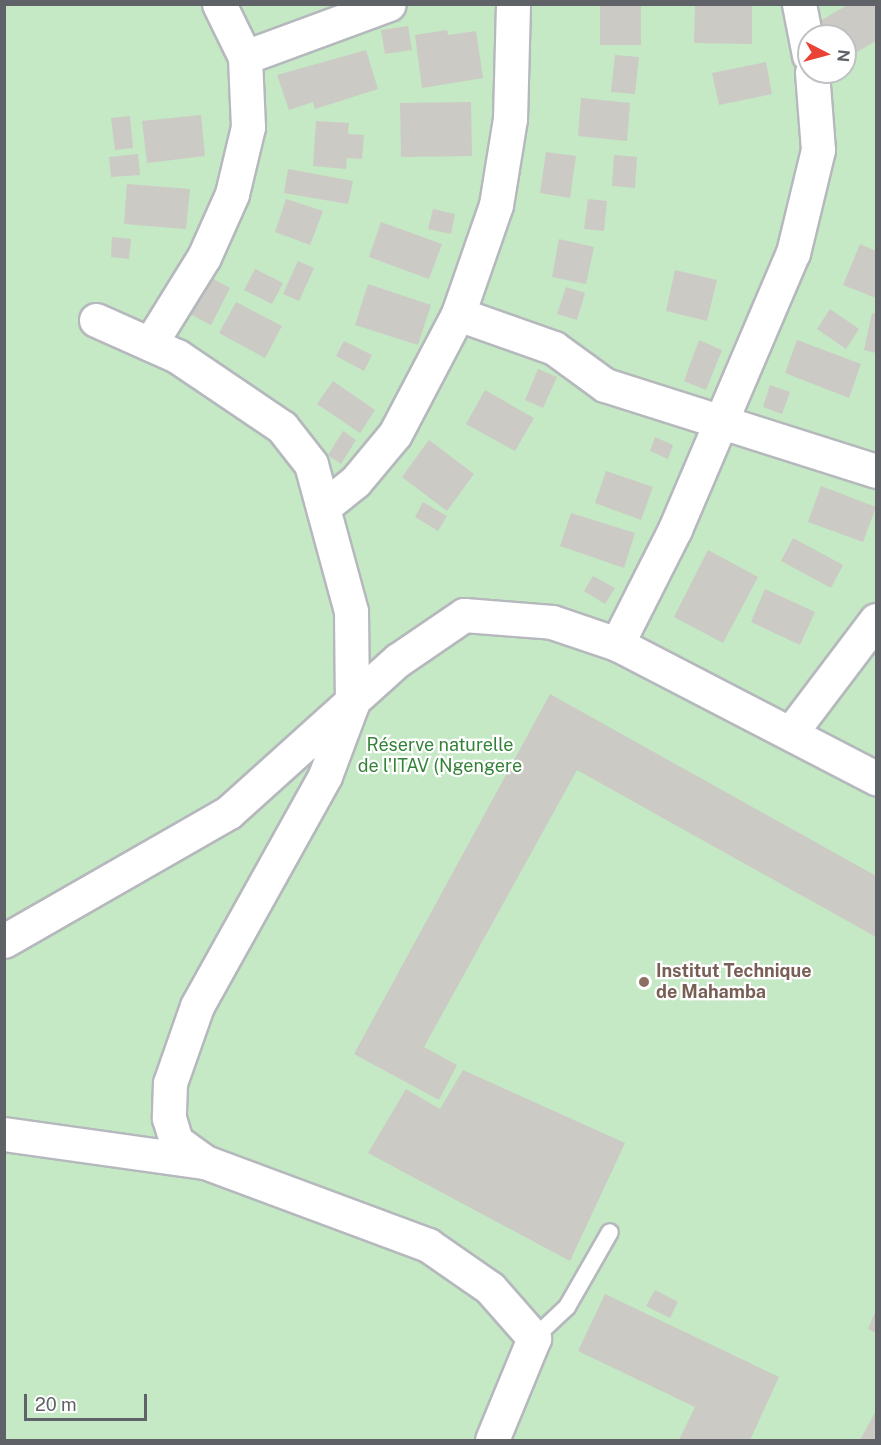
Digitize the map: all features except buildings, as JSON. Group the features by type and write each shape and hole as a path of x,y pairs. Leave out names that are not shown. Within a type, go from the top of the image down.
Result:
{"street":[{"path":"150,344 204,257 232,194 248,127 244,57 219,4"},
{"path":"244,57 389,4"},
{"path":"325,506 356,482 395,434 459,314 496,205 510,119 513,4"},
{"path":"799,4 803,24"},
{"path":"617,644 675,530 720,418 793,253 811,198 818,150 813,84"},
{"path":"459,314 554,348 605,385 720,418 876,471"},
{"path":"96,320 150,344 233,391 282,427 311,464 325,506 351,612 352,704 325,776 197,1006 170,1083 169,1118 176,1142 205,1162"},
{"path":"4,941 229,812 352,704 398,660 464,615 552,622 617,644 792,731 876,778"},
{"path":"792,731 876,620"},
{"path":"4,1134 205,1162 428,1245 490,1288 534,1338 492,1440"}],"lane":[{"path":"534,1338 567,1307 610,1232"}],"green space":[{"name":"Réserve naturelle de l'ITAV (Ngengere","path":"5,5 876,5 876,1440 5,1440"}],"place":[{"name":"Institut Technique de Mahamba","path":"644,982"}]}
